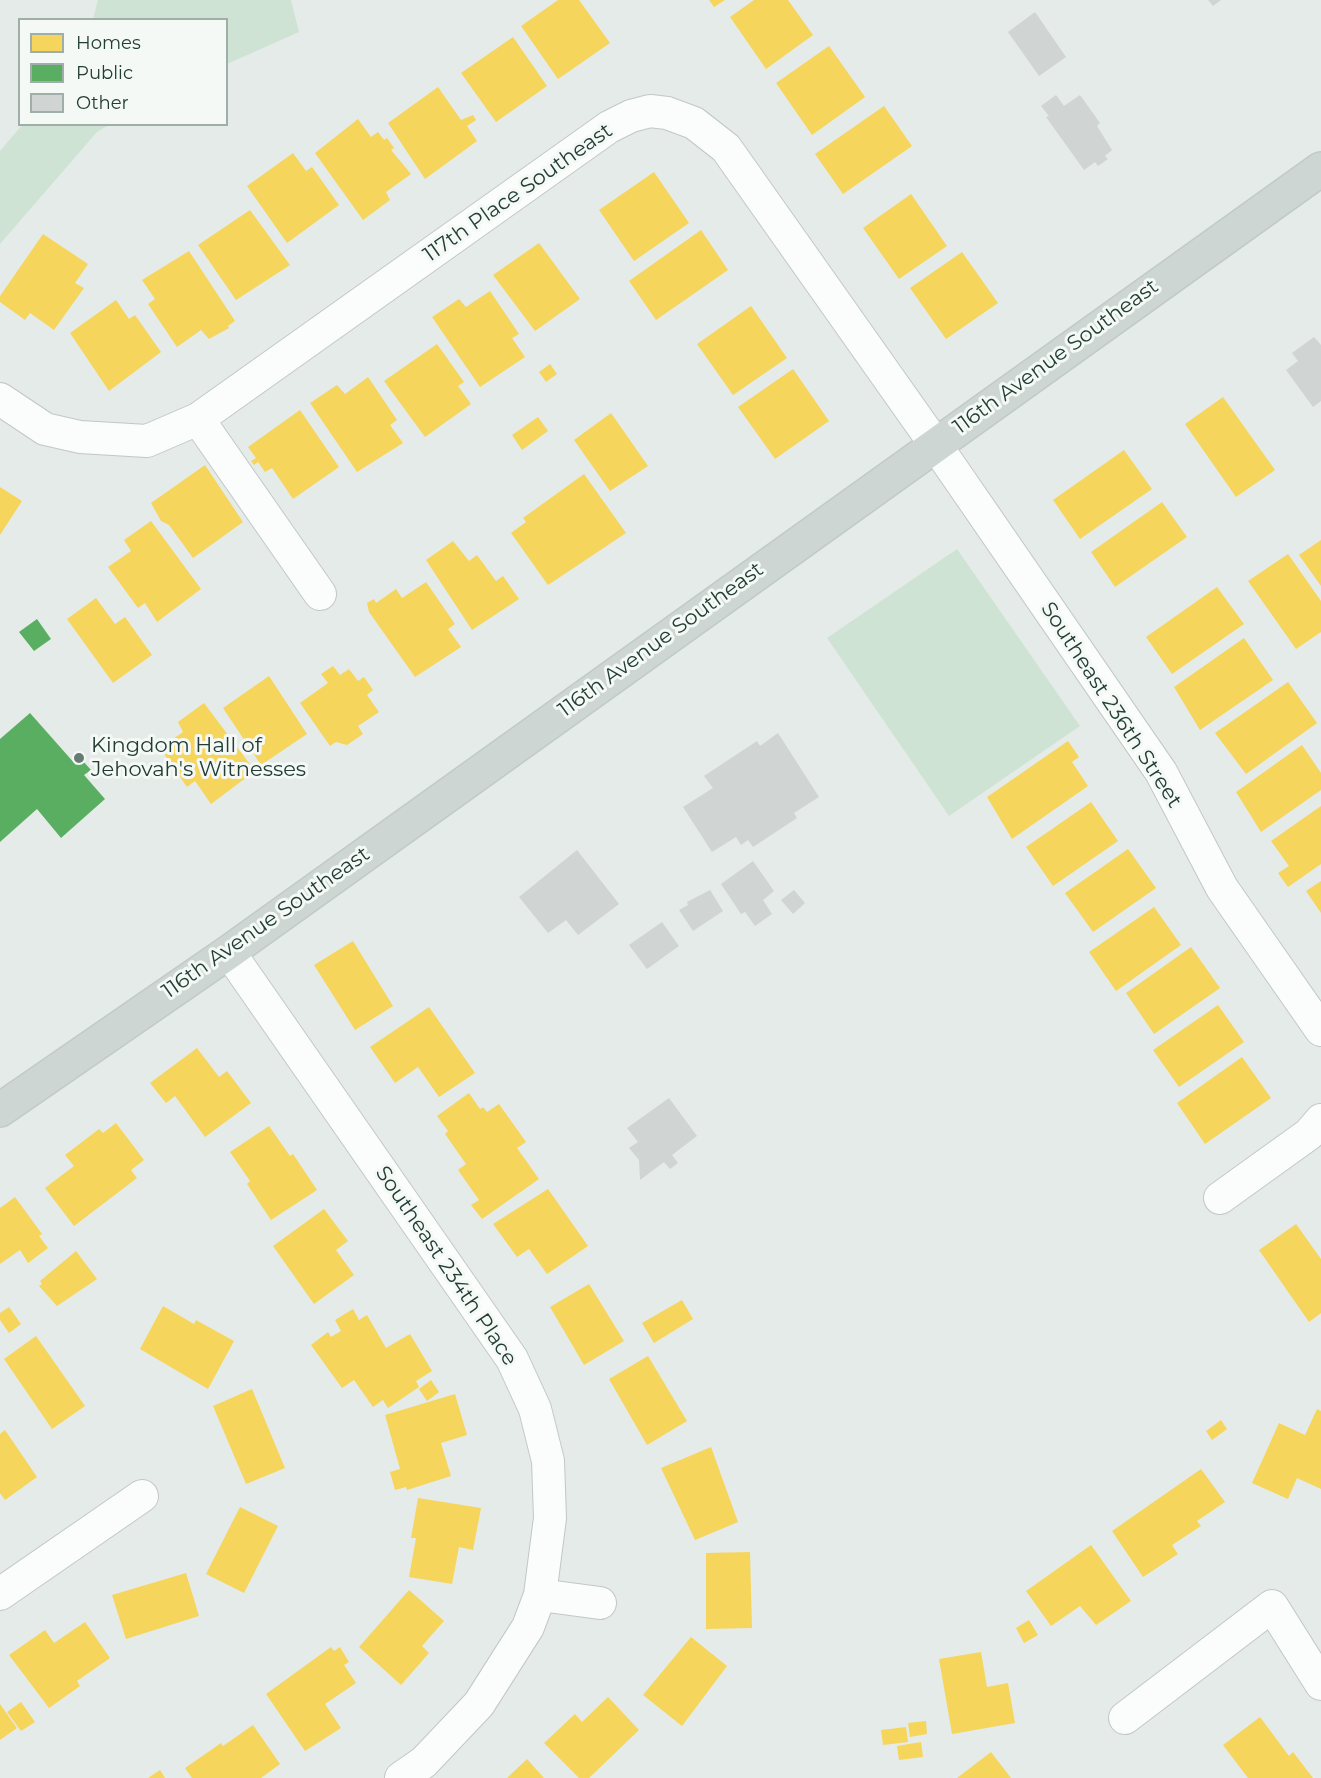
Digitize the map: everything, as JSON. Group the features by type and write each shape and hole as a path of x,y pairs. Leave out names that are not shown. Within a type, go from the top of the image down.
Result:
{"main road":[{"name":"116th Avenue Southeast","path":"0,1110 229,952 1321,169"}],"street":[{"name":"117th Place Southeast","path":"0,399 45,429 80,437 147,441 198,419 609,127 631,116 650,111 667,113 694,123 726,148 935,444"},
{"path":"198,419 320,594"},
{"name":"Southeast 236th Street","path":"935,444 1161,772 1222,888 1321,1030"},
{"name":"Southeast 234th Place","path":"229,952 512,1359 535,1409 548,1461 550,1518 540,1595 528,1627 479,1704 424,1762 401,1778"},
{"path":"1220,1198 1309,1134 1321,1120"},
{"path":"0,1594 142,1496"},
{"path":"540,1595 600,1603"},
{"path":"1125,1718 1272,1606 1321,1684"}],"green space":[{"path":"98,0 291,0 299,32 228,64 228,18 93,18"},
{"path":"21,126 107,126 97,132 0,244 0,151"},
{"path":"957,549 1080,726 949,816 827,638"}],"building: Homes":[{"path":"558,0 579,0 610,43 558,79 521,26"},
{"path":"709,0 725,0 714,7"},
{"path":"754,0 788,0 813,35 766,69 730,17"},
{"path":"513,37 547,86 496,122 461,73"},
{"path":"829,46 865,97 812,135 776,83"},
{"path":"438,87 461,120 473,115 476,120 467,126 477,141 425,179 388,123"},
{"path":"884,106 912,146 843,194 815,154"},
{"path":"358,119 371,137 378,132 384,140 387,138 394,148 391,150 411,174 386,192 390,200 363,220 315,153"},
{"path":"293,153 306,171 312,167 339,205 287,243 247,186"},
{"path":"654,172 689,223 634,261 599,210"},
{"path":"911,194 947,246 899,279 863,228"},
{"path":"250,210 290,265 236,300 198,245"},
{"path":"701,230 728,270 656,320 629,281"},
{"path":"43,234 88,264 75,283 84,288 54,330 30,313 25,320 0,302 0,296"},
{"path":"539,243 580,299 535,331 493,275"},
{"path":"189,251 235,321 228,326 229,328 209,339 201,330 177,347 148,304 155,299 142,280"},
{"path":"962,252 998,303 946,339 910,288"},
{"path":"490,291 519,334 512,338 525,357 480,387 432,317 459,299 466,307"},
{"path":"116,300 129,319 135,315 161,352 109,391 70,333"},
{"path":"751,306 787,358 733,395 697,344"},
{"path":"437,344 464,382 458,386 471,404 425,437 384,381"},
{"path":"550,364 557,374 546,382 539,372"},
{"path":"793,369 829,421 775,459 738,407"},
{"path":"368,377 397,420 390,425 403,443 357,472 310,403 337,385 345,394"},
{"path":"1223,397 1275,470 1236,497 1185,424"},
{"path":"300,410 339,467 293,499 272,468 265,472 258,462 254,465 251,461 256,458 248,447"},
{"path":"611,413 648,466 610,491 574,440"},
{"path":"538,417 548,431 522,450 512,435"},
{"path":"1124,450 1152,489 1080,539 1053,500"},
{"path":"205,465 243,522 193,558 169,525 161,521 151,503"},
{"path":"584,474 626,533 548,585 511,533 526,522 523,518"},
{"path":"0,487 22,501 0,535"},
{"path":"1162,502 1187,537 1115,587 1091,552"},
{"path":"151,521 201,589 157,622 145,603 138,608 108,567 131,551 124,540"},
{"path":"1321,540 1321,586 1299,555"},
{"path":"453,541 469,561 477,555 496,581 503,576 519,599 472,630 426,560"},
{"path":"1288,554 1321,601 1321,632 1296,649 1248,581"},
{"path":"426,582 455,624 448,629 461,647 415,677 369,612 367,603 374,599 376,603 396,589 402,598"},
{"path":"1217,587 1244,624 1172,674 1146,637"},
{"path":"96,598 115,624 125,617 152,655 113,683 67,619"},
{"path":"1244,638 1273,680 1200,730 1174,687"},
{"path":"333,666 340,675 349,669 358,681 364,677 373,690 367,695 379,712 358,726 363,734 347,745 336,742 330,746 300,703 328,683 321,674"},
{"path":"269,676 307,734 261,765 223,708"},
{"path":"1288,682 1317,723 1246,774 1215,733"},
{"path":"204,703 255,771 211,804 195,781 187,787 160,748 183,732 178,722"},
{"path":"1068,741 1079,757 1072,762 1088,786 1012,839 987,797"},
{"path":"1302,745 1321,773 1321,790 1261,832 1236,792"},
{"path":"1091,802 1118,841 1053,886 1026,847"},
{"path":"1321,806 1321,864 1288,887 1278,873 1289,866 1271,841"},
{"path":"1128,849 1156,888 1093,932 1065,893"},
{"path":"1321,881 1321,913 1306,891"},
{"path":"1154,907 1181,945 1116,991 1089,952"},
{"path":"353,941 393,1006 355,1030 314,965"},
{"path":"1191,947 1220,988 1154,1034 1126,993"},
{"path":"1218,1005 1244,1042 1179,1087 1153,1050"},
{"path":"429,1007 475,1073 439,1097 418,1067 395,1083 370,1047"},
{"path":"197,1048 219,1077 227,1071 251,1103 205,1137 175,1096 166,1103 150,1083"},
{"path":"1242,1057 1271,1098 1205,1144 1177,1103"},
{"path":"469,1093 480,1109 483,1107 487,1112 499,1104 526,1142 517,1148 539,1179 482,1219 471,1205 479,1200 458,1170 466,1164 445,1134 448,1131 437,1116"},
{"path":"116,1123 144,1160 131,1170 137,1178 74,1226 45,1188 74,1166 65,1155 99,1129 103,1133"},
{"path":"269,1126 290,1156 293,1154 317,1190 271,1220 247,1184 250,1181 230,1152"},
{"path":"548,1189 588,1246 547,1274 529,1249 517,1257 493,1224"},
{"path":"15,1197 42,1234 39,1236 48,1248 28,1263 20,1250 0,1264 0,1208"},
{"path":"324,1209 348,1241 336,1250 354,1275 314,1304 273,1246"},
{"path":"1296,1224 1321,1259 1321,1313 1309,1322 1259,1250"},
{"path":"76,1251 97,1279 57,1306 39,1286 42,1284 40,1281"},
{"path":"589,1284 624,1341 584,1365 550,1307"},
{"path":"682,1300 693,1319 654,1343 642,1323"},
{"path":"163,1306 194,1324 196,1320 234,1341 208,1389 140,1349"},
{"path":"9,1307 21,1324 9,1333 0,1320 0,1313"},
{"path":"353,1309 359,1320 367,1315 386,1348 410,1334 432,1371 416,1381 419,1387 388,1408 383,1400 373,1407 354,1380 342,1388 311,1345 328,1332 331,1337 341,1331 335,1320"},
{"path":"36,1336 85,1406 52,1429 4,1359"},
{"path":"648,1356 687,1421 647,1445 609,1379"},
{"path":"431,1380 439,1392 427,1401 419,1389"},
{"path":"252,1389 285,1468 246,1484 213,1406"},
{"path":"455,1394 467,1435 441,1443 451,1476 407,1490 406,1487 395,1490 390,1472 400,1469 385,1415"},
{"path":"1317,1409 1321,1411 1321,1489 1297,1478 1288,1499 1252,1483 1279,1423 1305,1435"},
{"path":"1221,1420 1227,1429 1212,1440 1206,1431"},
{"path":"5,1430 37,1477 5,1500 0,1493 0,1434"},
{"path":"711,1447 738,1522 695,1540 661,1468"},
{"path":"1201,1469 1225,1502 1197,1521 1201,1526 1172,1545 1178,1554 1143,1577 1112,1531"},
{"path":"418,1498 481,1508 473,1550 459,1547 452,1584 409,1577 416,1538 411,1538"},
{"path":"240,1507 278,1526 244,1593 206,1574"},
{"path":"1091,1545 1131,1601 1096,1625 1080,1606 1051,1626 1026,1591"},
{"path":"750,1552 752,1628 706,1629 706,1553"},
{"path":"186,1573 199,1616 126,1639 112,1595"},
{"path":"409,1590 444,1621 422,1646 429,1653 401,1685 359,1647"},
{"path":"1029,1620 1038,1635 1024,1643 1016,1628"},
{"path":"85,1622 110,1658 77,1681 80,1686 49,1708 9,1655 45,1630 54,1643"},
{"path":"691,1637 727,1666 682,1726 643,1695"},
{"path":"331,1647 334,1651 340,1647 349,1662 344,1665 356,1683 325,1704 341,1728 305,1751 266,1694"},
{"path":"981,1652 987,1687 1008,1683 1015,1723 952,1734 939,1659"},
{"path":"608,1697 639,1730 589,1778 579,1778 544,1743 575,1714 582,1722"},
{"path":"21,1702 35,1722 21,1731 7,1712"},
{"path":"0,1704 17,1728 0,1740"},
{"path":"1260,1717 1289,1756 1293,1752 1313,1778 1248,1778 1223,1745"},
{"path":"926,1721 927,1734 910,1737 908,1723"},
{"path":"253,1725 280,1764 261,1778 192,1778 185,1768 221,1743 223,1746"},
{"path":"906,1727 908,1742 883,1745 881,1730"},
{"path":"921,1742 923,1757 899,1760 897,1746"},
{"path":"991,1752 1011,1778 957,1778"},
{"path":"527,1759 544,1778 507,1778"},
{"path":"160,1770 165,1778 148,1778"}],"building: Public":[{"path":"37,619 51,639 34,651 19,632"},
{"path":"30,713 76,765 82,760 91,770 84,775 105,799 61,838 37,809 0,842 0,739"}],"building: Other":[{"path":"1208,0 1221,0 1213,6"},
{"path":"1035,12 1066,57 1039,76 1008,32"},
{"path":"1056,95 1064,106 1080,95 1100,123 1097,126 1112,150 1105,156 1108,159 1098,166 1095,162 1084,170 1046,117 1049,116 1041,106"},
{"path":"1314,337 1321,345 1321,401 1313,407 1286,370 1298,361 1292,353"},
{"path":"778,733 819,797 794,813 797,818 753,847 748,840 741,845 736,837 712,852 683,807 713,788 704,776 757,741 760,746"},
{"path":"577,850 619,904 578,935 566,920 548,933 519,897"},
{"path":"753,861 774,891 763,900 772,914 755,926 745,912 741,914 721,884"},
{"path":"710,890 723,911 693,931 679,910 688,905 687,902"},
{"path":"794,890 805,903 793,914 781,900"},
{"path":"662,922 679,946 647,969 629,945"},
{"path":"669,1098 697,1136 672,1155 678,1163 670,1169 664,1162 640,1180 639,1160 629,1148 638,1142 627,1128"}],"place":[{"name":"Kingdom Hall of Jehovah's Witnesses","path":"79,758"}]}
